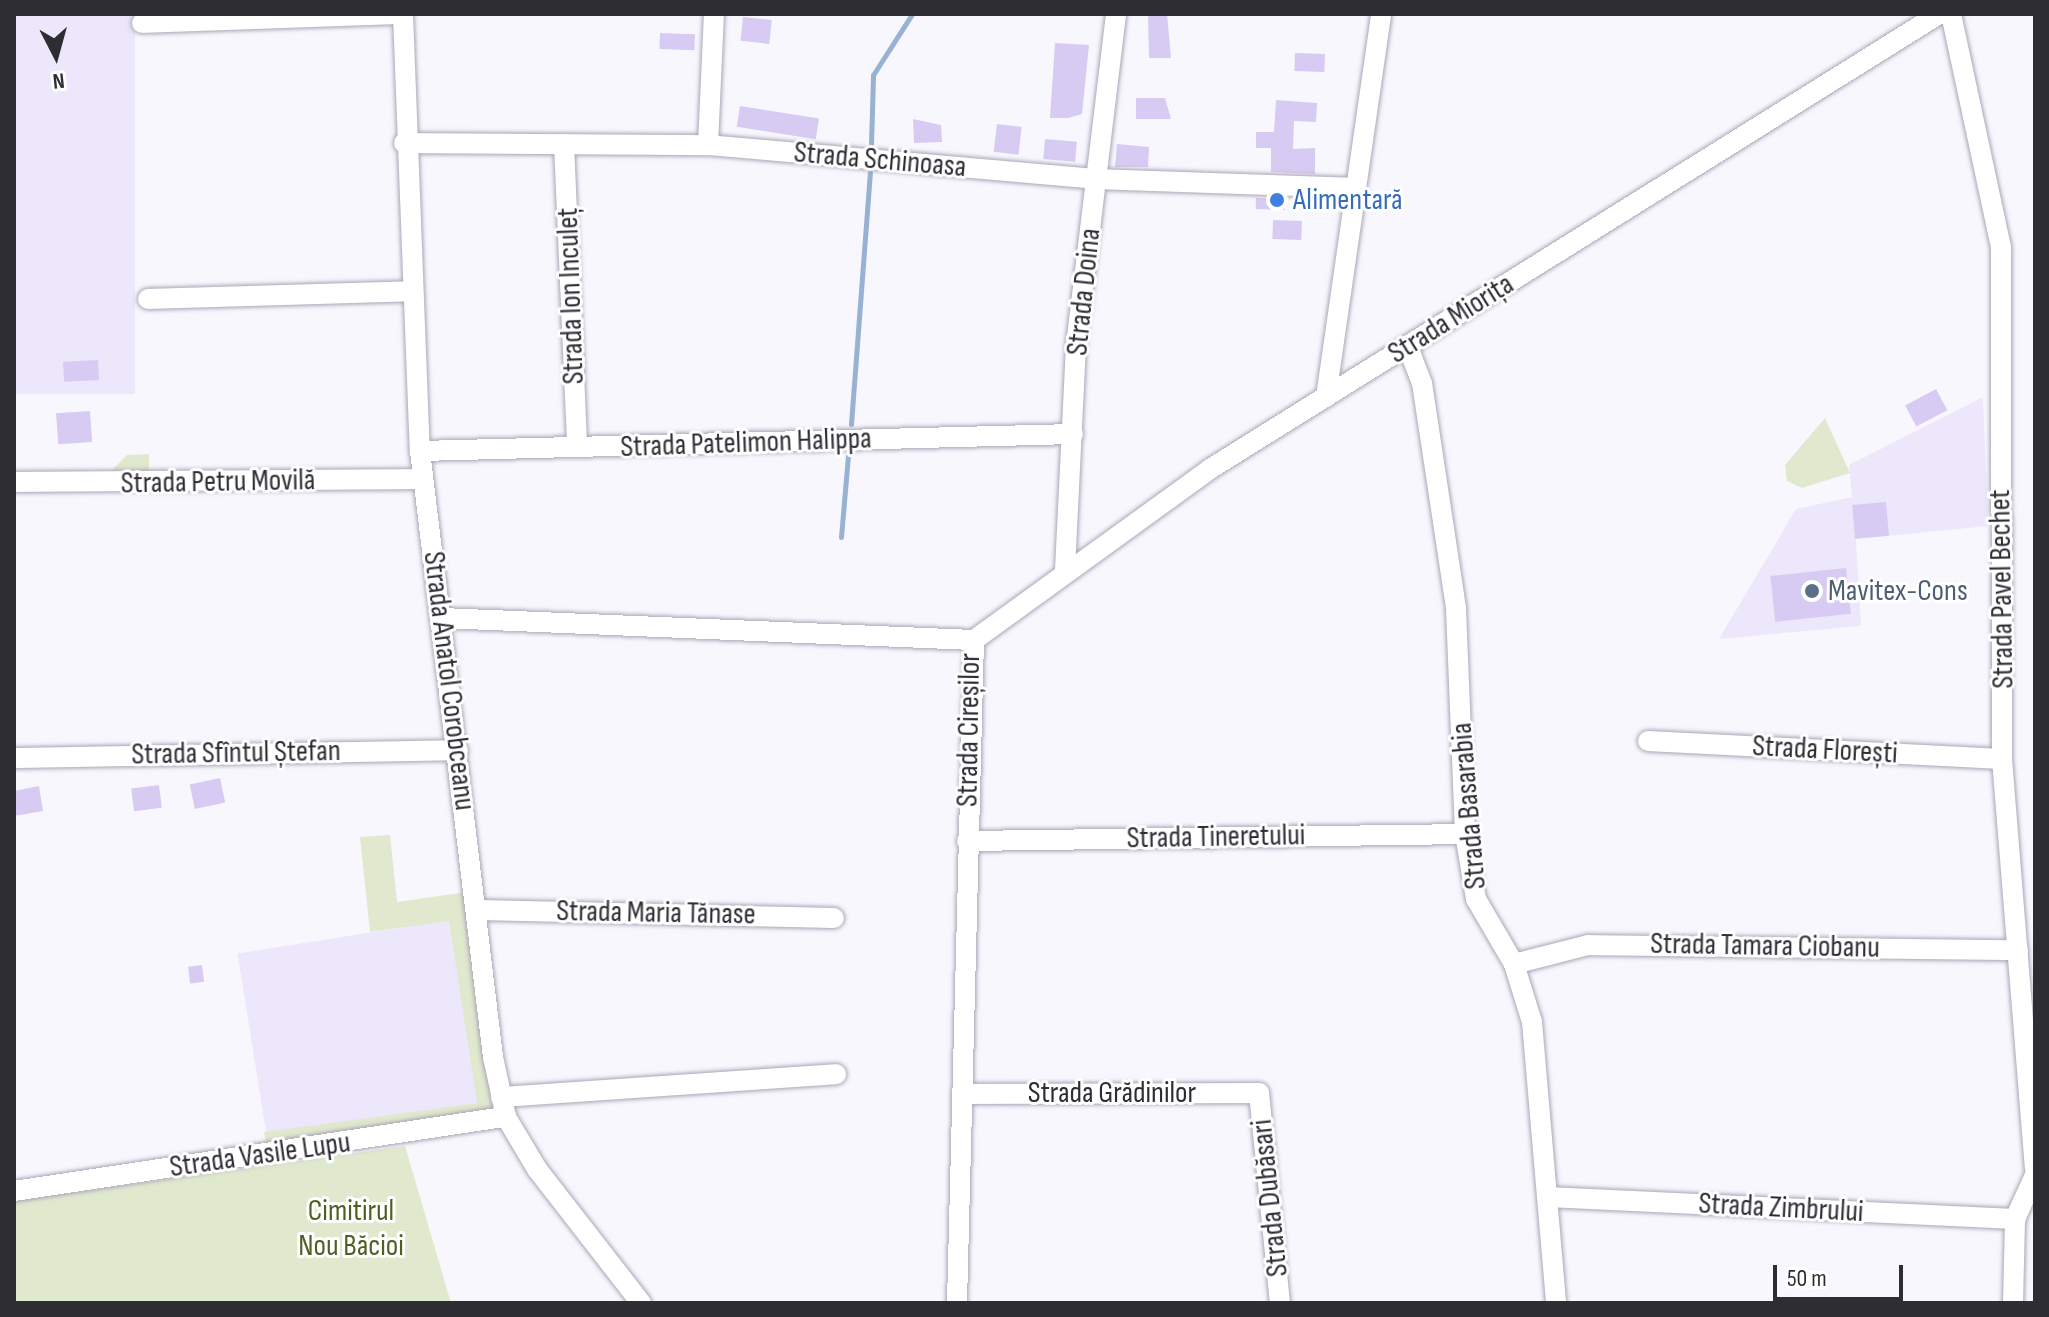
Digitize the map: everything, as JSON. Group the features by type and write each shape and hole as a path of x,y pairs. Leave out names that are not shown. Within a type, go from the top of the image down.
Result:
{"street":[{"path":"142,23 403,14"},
{"name":"Strada Anatol Corobceanu","path":"403,14 404,143 420,451 503,1107 537,1169 641,1303"},
{"path":"708,145 714,14"},
{"name":"Strada Doina","path":"1065,570 1073,434 1116,14"},
{"path":"1326,397 1381,14"},
{"name":"Strada Miorița","path":"974,640 1065,570 1326,397 1939,14"},
{"name":"Strada Pavel Bechet","path":"1951,14 2001,247 2002,759 2035,1169"},
{"name":"Strada Schinoasa","path":"404,143 708,145 1097,179 1355,188"},
{"name":"Strada Ion Inculeț","path":"564,144 577,447"},
{"path":"148,299 410,291"},
{"name":"Strada Basarabia","path":"1408,347 1422,383 1456,609 1465,834 1476,899 1514,964 1532,1022 1556,1303"},
{"name":"Strada Patelimon Halippa","path":"420,451 1073,434"},
{"name":"Strada Petru Movilă","path":"14,482 423,479"},
{"name":"Strada Cireșilor","path":"442,618 974,640 957,1303"},
{"name":"Strada Florești","path":"1648,741 2002,759"},
{"name":"Strada Sfîntul Ștefan","path":"14,758 458,750"},
{"name":"Strada Tineretului","path":"967,841 1465,834"},
{"name":"Strada Maria Tănase","path":"478,910 834,918"},
{"name":"Strada Tamara Ciobanu","path":"1514,964 1588,945 2018,950"},
{"name":"Strada Vasile Lupu","path":"14,1191 503,1107 836,1074"},
{"name":"Strada Grădinilor","path":"964,1094 1259,1093"},
{"name":"Strada Dubăsari","path":"1259,1093 1280,1303"},
{"path":"2013,1303 2015,1219 2035,1175"},
{"name":"Strada Zimbrului","path":"1547,1197 2015,1219"}],"shaded area":[{"path":"14,14 135,14 135,394 14,394"},
{"path":"1983,397 1988,526 1856,539 1861,626 1719,639 1796,509 1852,497 1849,465"},
{"path":"449,920 478,1103 267,1136 238,953"}],"green space":[{"path":"1825,418 1850,473 1802,488 1787,481 1785,465"},
{"path":"149,454 149,472 111,471 127,455"},
{"path":"390,835 397,902 467,892 496,1112 267,1147 264,1132 477,1103 449,921 370,932 360,837"},
{"name":"Cimitirul Nou Băcioi","path":"405,1146 451,1303 14,1303 14,1201"}],"building":[{"path":"1148,14 1167,14 1171,58 1149,58"},
{"path":"743,17 772,20 769,44 740,41"},
{"path":"660,33 695,34 694,50 659,49"},
{"path":"1055,43 1089,45 1082,114 1068,118 1050,118"},
{"path":"1295,53 1325,54 1324,72 1294,71"},
{"path":"1136,98 1165,98 1171,119 1136,119"},
{"path":"1276,100 1317,103 1316,122 1294,121 1293,149 1315,148 1315,174 1271,172 1271,148 1256,148 1256,132 1274,132"},
{"path":"740,106 819,119 816,139 737,127"},
{"path":"913,119 941,125 942,142 914,143"},
{"path":"997,124 1022,127 1018,155 994,152"},
{"path":"1045,139 1077,142 1075,162 1043,159"},
{"path":"1117,144 1149,147 1148,167 1115,167"},
{"path":"1256,198 1285,199 1285,210 1256,209"},
{"path":"1273,220 1302,221 1301,240 1272,239"},
{"path":"98,360 99,380 64,382 63,362"},
{"path":"1936,389 1947,410 1916,427 1905,405"},
{"path":"90,411 92,442 58,444 56,413"},
{"path":"1886,502 1889,536 1855,539 1852,505"},
{"path":"1846,568 1851,614 1775,622 1770,576"},
{"path":"220,778 225,802 195,809 190,784"},
{"path":"159,785 162,808 134,811 131,788"},
{"path":"39,786 43,811 14,816 14,791"},
{"path":"202,965 204,982 190,984 188,967"}],"waterway":[{"path":"871,144 873,75 912,14"},
{"path":"851,424 870,172"},
{"path":"841,537 848,456"}],"place":[{"name":"Alimentară","path":"1277,200"},
{"name":"Mavitex-Cons","path":"1812,591"}]}
